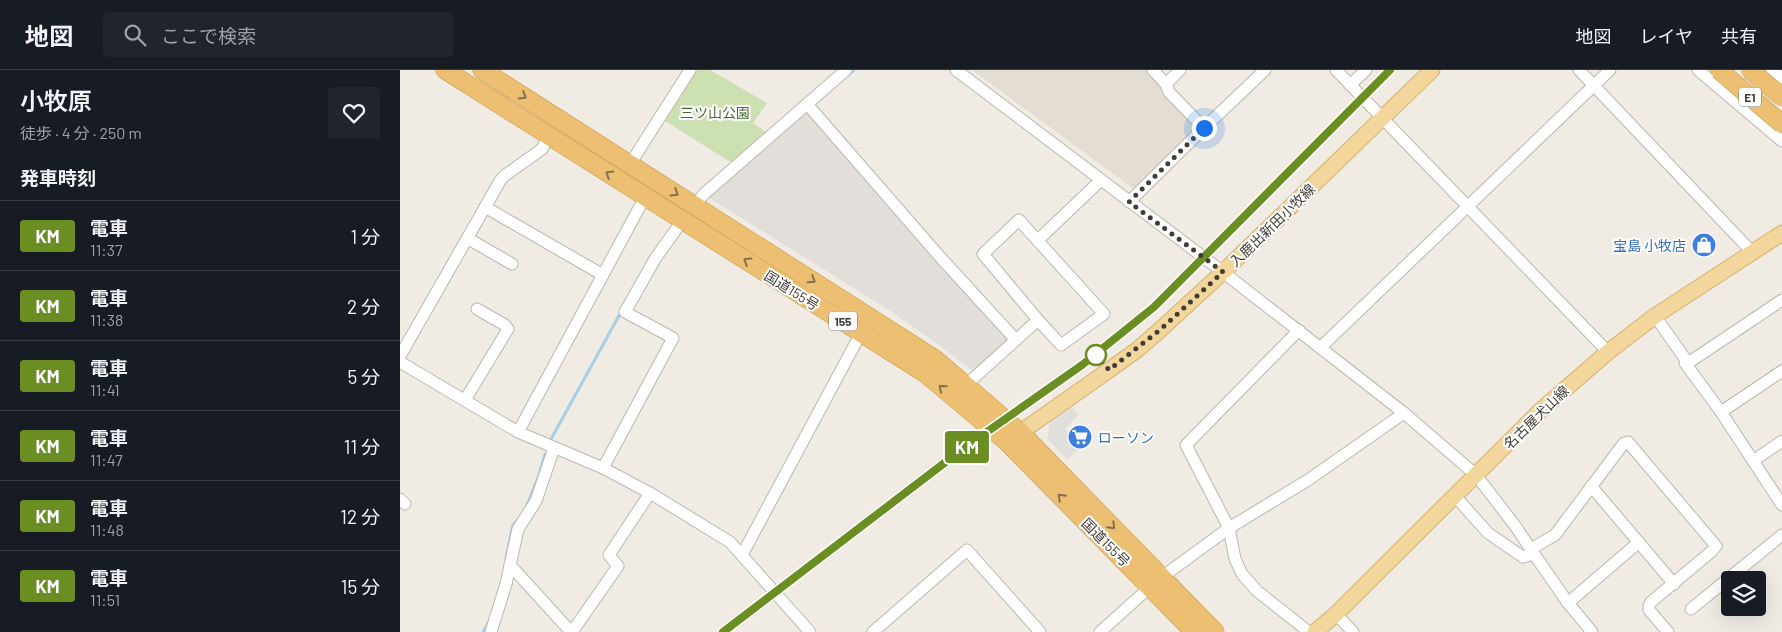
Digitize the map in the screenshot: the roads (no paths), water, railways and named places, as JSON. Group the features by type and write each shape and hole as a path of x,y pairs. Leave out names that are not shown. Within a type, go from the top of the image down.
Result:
{"highway":[{"name":"国道155号","path":"445,70 926,374 1014,438"},
{"name":"国道155号","path":"482,70 934,359 966,385 1014,438 1156,582 1215,632"},
{"name":"E1","path":"1719,70 1782,124"},
{"name":"E1","path":"1750,70 1782,97"},
{"name":"国道155号","path":"1156,582 1194,632"}],"main road":[{"name":"入鹿出新田小牧線","path":"1014,438 1137,350 1223,272 1432,70"},
{"name":"名古屋犬山線","path":"1315,632 1336,614 1541,410 1608,352 1655,316 1782,233"}],"street":[{"path":"630,164 690,70"},
{"path":"695,205 704,194 846,70"},
{"path":"956,70 1299,330 1404,413 1476,475 1516,527 1568,603 1592,632"},
{"path":"1153,70 1166,84 1170,92 1204,128"},
{"path":"1166,84 1180,70"},
{"path":"1129,202 1265,70"},
{"path":"1336,70 1608,352"},
{"path":"1350,85 1366,70"},
{"path":"1579,70 1752,252"},
{"path":"1321,348 1610,70"},
{"path":"1698,70 1782,141"},
{"path":"1743,108 1773,70 1782,78"},
{"path":"808,104 941,258 1016,340"},
{"path":"400,356 500,181 504,176 542,149 544,145"},
{"path":"1038,240 1101,180"},
{"path":"518,432 645,197"},
{"path":"486,207 603,275"},
{"path":"1020,220 1104,314 1061,346 1038,320 983,254 1020,220"},
{"path":"603,468 673,338 625,312 652,264 682,221"},
{"path":"468,238 512,264"},
{"path":"1688,363 1782,300"},
{"path":"465,400 508,329 505,325 477,309"},
{"path":"1655,316 1782,504"},
{"path":"966,385 1038,320"},
{"path":"1299,330 1186,445 1229,528 1235,559 1242,574 1257,591 1309,632"},
{"path":"742,555 861,333"},
{"path":"400,362 518,432 603,468 650,493 730,542 810,632"},
{"path":"1721,412 1782,371"},
{"path":"1100,632 1156,582 1229,528 1308,480 1404,413"},
{"path":"1753,461 1782,441"},
{"path":"1455,496 1488,533 1523,558 1555,535 1624,443 1628,442 1716,546 1651,602 1649,610 1668,632"},
{"path":"491,632 506,584 518,529 536,501 554,448"},
{"path":"1591,486 1674,584"},
{"path":"510,565 572,632 618,566 609,555 650,493"},
{"path":"1691,609 1782,535"},
{"path":"1568,603 1639,542"},
{"path":"873,632 967,550 1040,632"},
{"path":"1336,614 1353,632"}],"waterway":[{"path":"848,75 854,70"},
{"path":"550,441 621,312"},
{"path":"526,508 545,454"},
{"path":"506,558 513,525 520,517"},
{"path":"483,632 489,622"}],"railway":[{"path":"723,632 964,448 1054,387 1154,307 1391,70"}],"train":[{"name":"KM","path":"723,632 964,448 1054,387 1154,307 1390,70"}],"place":[{"name":"宝島 小牧店","path":"1704,245"},
{"name":"ローソン","path":"1080,437"}],"park label":[{"name":"三ツ山公園","path":"715,112"}]}
